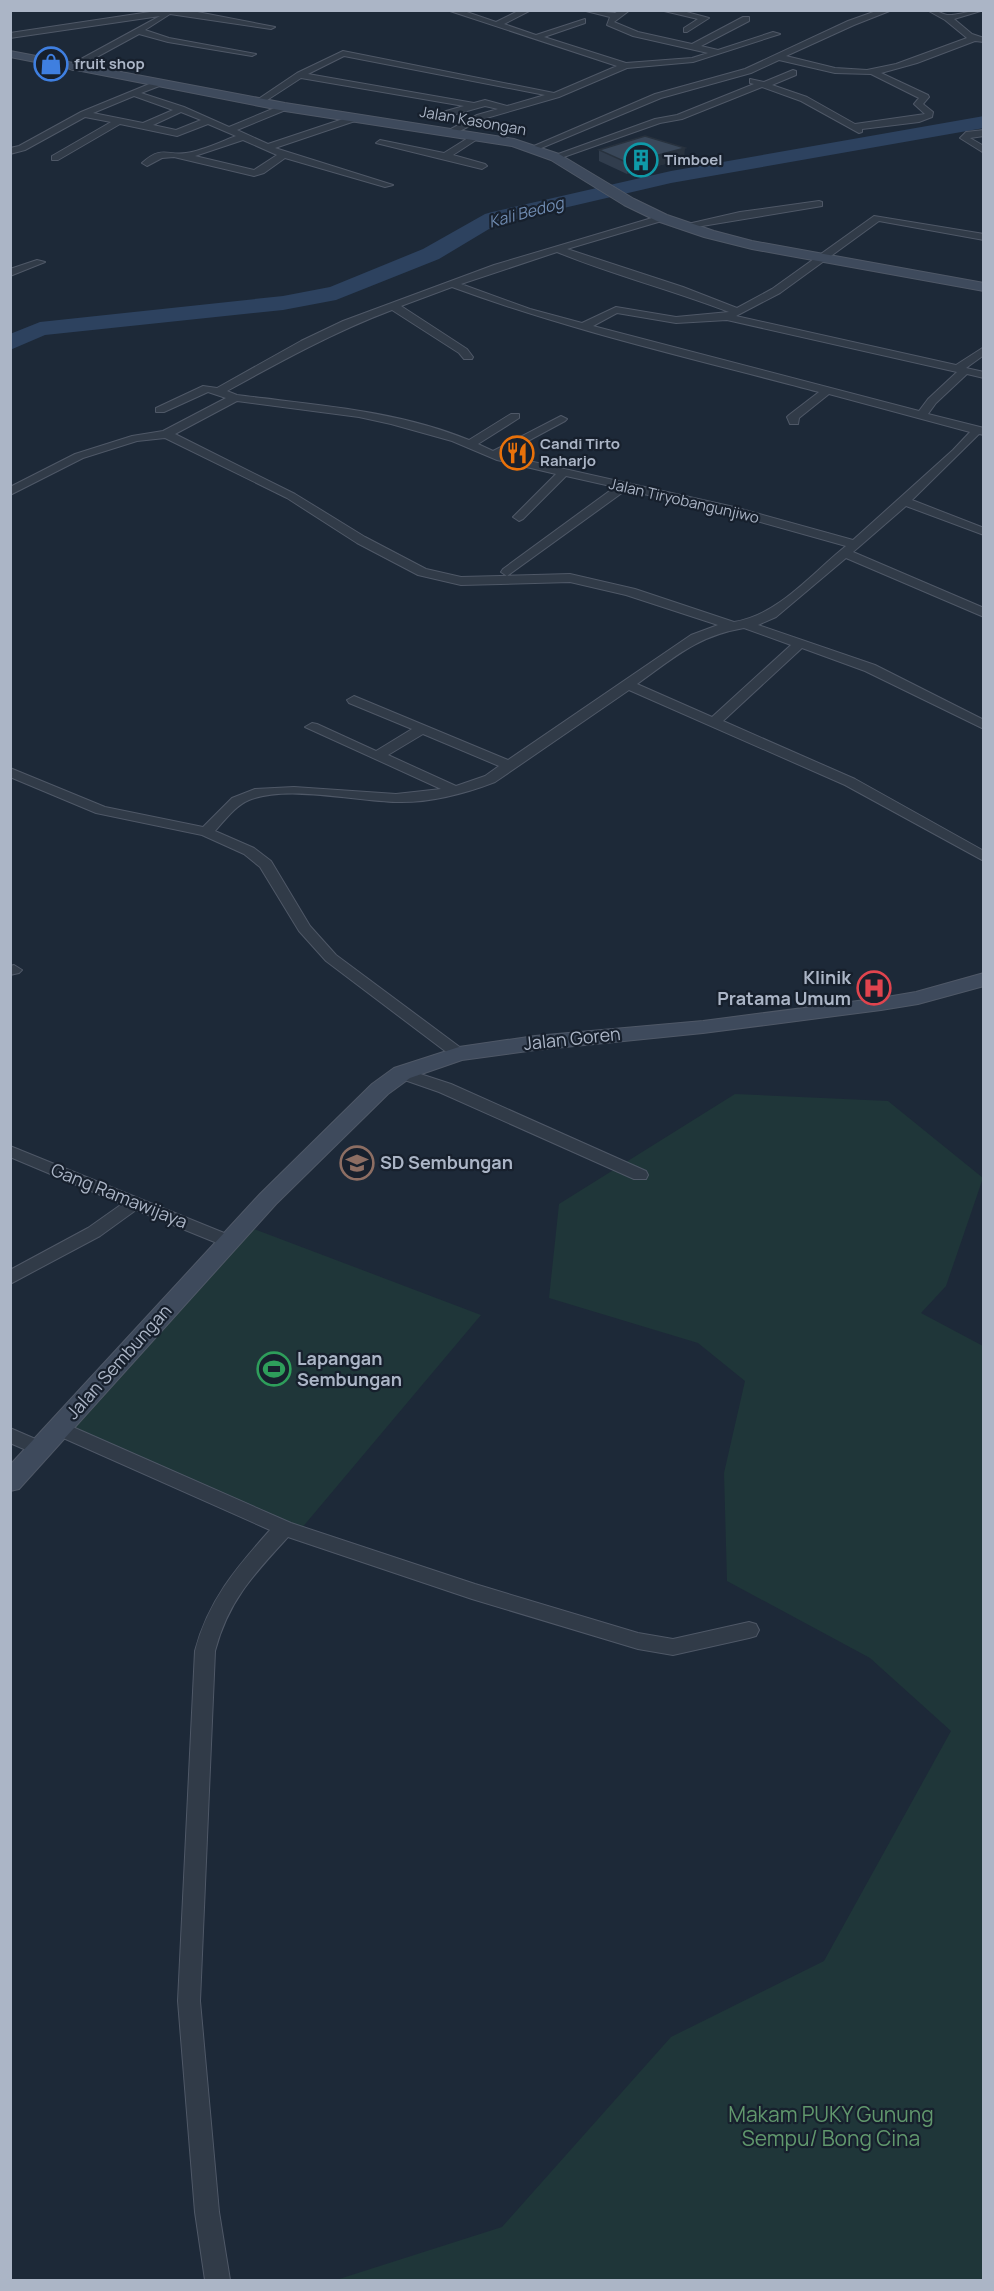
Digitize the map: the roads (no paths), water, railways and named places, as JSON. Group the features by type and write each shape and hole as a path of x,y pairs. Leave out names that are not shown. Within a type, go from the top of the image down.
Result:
{"main road":[{"name":"Jalan Kasongan","path":"10,54 352,119 476,136 531,149 555,158 594,179 629,202 684,226 752,245 984,287"},
{"name":"Jalan Goren","path":"228,1241 381,1089 402,1073 459,1054 535,1042 703,1027 881,1004 918,998 984,979"},
{"name":"Jalan Sembungan","path":"10,1482 228,1241"}],"street":[{"path":"451,10 626,66"},
{"path":"496,25 527,10"},
{"path":"586,10 616,16"},
{"path":"626,10 609,22 623,30 720,53"},
{"path":"664,10 709,18 687,30"},
{"path":"531,149 677,90 734,76 851,23 888,10"},
{"path":"931,10 948,18 974,38 984,40"},
{"path":"948,18 982,10"},
{"path":"74,67 176,11"},
{"path":"10,36 176,11 271,27"},
{"path":"244,22 254,17"},
{"path":"693,47 746,20 724,20"},
{"path":"538,37 582,21"},
{"path":"139,32 168,40 252,54"},
{"path":"452,132 480,117 556,95 626,66 679,62 720,53 776,34"},
{"path":"780,57 843,71 870,71 903,64 974,38"},
{"path":"258,102 300,75 345,53 556,95"},
{"path":"734,76 804,99 856,129 919,119 929,115 929,112 918,104 925,97 870,71"},
{"path":"555,158 658,121 679,117 792,73"},
{"path":"300,75 471,105"},
{"path":"10,151 22,148 84,114 159,83"},
{"path":"132,93 209,120 284,155 388,185"},
{"path":"442,115 471,105 489,103 507,109"},
{"path":"229,130 285,107"},
{"path":"145,126 180,109"},
{"path":"626,110 637,113"},
{"path":"84,114 177,133 209,120"},
{"path":"647,117 658,121"},
{"path":"266,148 352,119"},
{"path":"22,148 58,162 119,121"},
{"path":"984,133 969,134 964,138 984,150"},
{"path":"446,156 476,136"},
{"path":"187,156 242,137"},
{"path":"380,143 446,156 482,166"},
{"path":"147,162 163,154 187,156 252,173 261,171 284,155"},
{"path":"684,226 732,216 819,204"},
{"path":"160,410 207,388 218,392 305,343 393,306 558,249 662,218"},
{"path":"582,327 616,310 676,320 733,314 776,291 877,218 984,237"},
{"path":"558,249 584,260 679,289 733,314 984,375"},
{"path":"10,273 40,262"},
{"path":"452,284 526,312 980,431"},
{"path":"393,306 463,351 468,357"},
{"path":"922,415 932,401 984,350"},
{"path":"794,422 795,414 826,391"},
{"name":"Jalan Tiryobangunjiwo","path":"218,392 235,398 370,416 425,429 493,455 734,511 848,548 984,613"},
{"path":"10,492 79,456 136,438 166,434 235,398"},
{"path":"469,445 516,416"},
{"path":"493,455 561,419"},
{"path":"206,832 242,798 255,794 318,792 399,798 416,797 471,787 490,779 695,638 707,631 729,625 761,621 772,614 980,431"},
{"path":"166,434 291,496 361,540 422,572 460,581 560,578 584,580 645,596 729,625"},
{"path":"519,516 563,473"},
{"path":"507,572 624,486"},
{"path":"903,501 984,532"},
{"path":"746,624 870,668 984,725"},
{"path":"714,722 800,643"},
{"path":"629,685 850,782 981,853"},
{"path":"354,700 508,765"},
{"path":"312,727 452,789"},
{"path":"377,756 422,729"},
{"path":"10,772 101,810 206,832 249,852 266,864 304,928 331,958 459,1054"},
{"path":"402,1073 445,1088 640,1175"},
{"name":"Gang Ramawijaya","path":"10,1151 228,1241"},
{"path":"10,1278 93,1232 134,1203"},
{"path":"59,1428 284,1528 461,1588 638,1641 673,1647 749,1630"},
{"path":"10,1435 40,1449"},
{"path":"218,2280 207,2212 189,2001 206,1651 210,1628 225,1596 284,1528"}],"waterway":[{"name":"Kali Bedog","path":"10,343 40,329 283,303 336,293 431,254 492,218 671,177 984,122"}],"place":[{"name":"fruit shop","path":"51,64"},
{"name":"Timboel","path":"641,160"},
{"name":"Candi Tirto Raharjo","path":"517,453"},
{"name":"Klinik Pratama Umum","path":"874,988"},
{"name":"SD Sembungan","path":"357,1163"},
{"name":"Lapangan Sembungan","path":"274,1369"}],"park label":[{"name":"Makam PUKY Gunung Sempu/ Bong Cina","path":"831,2127"}]}
